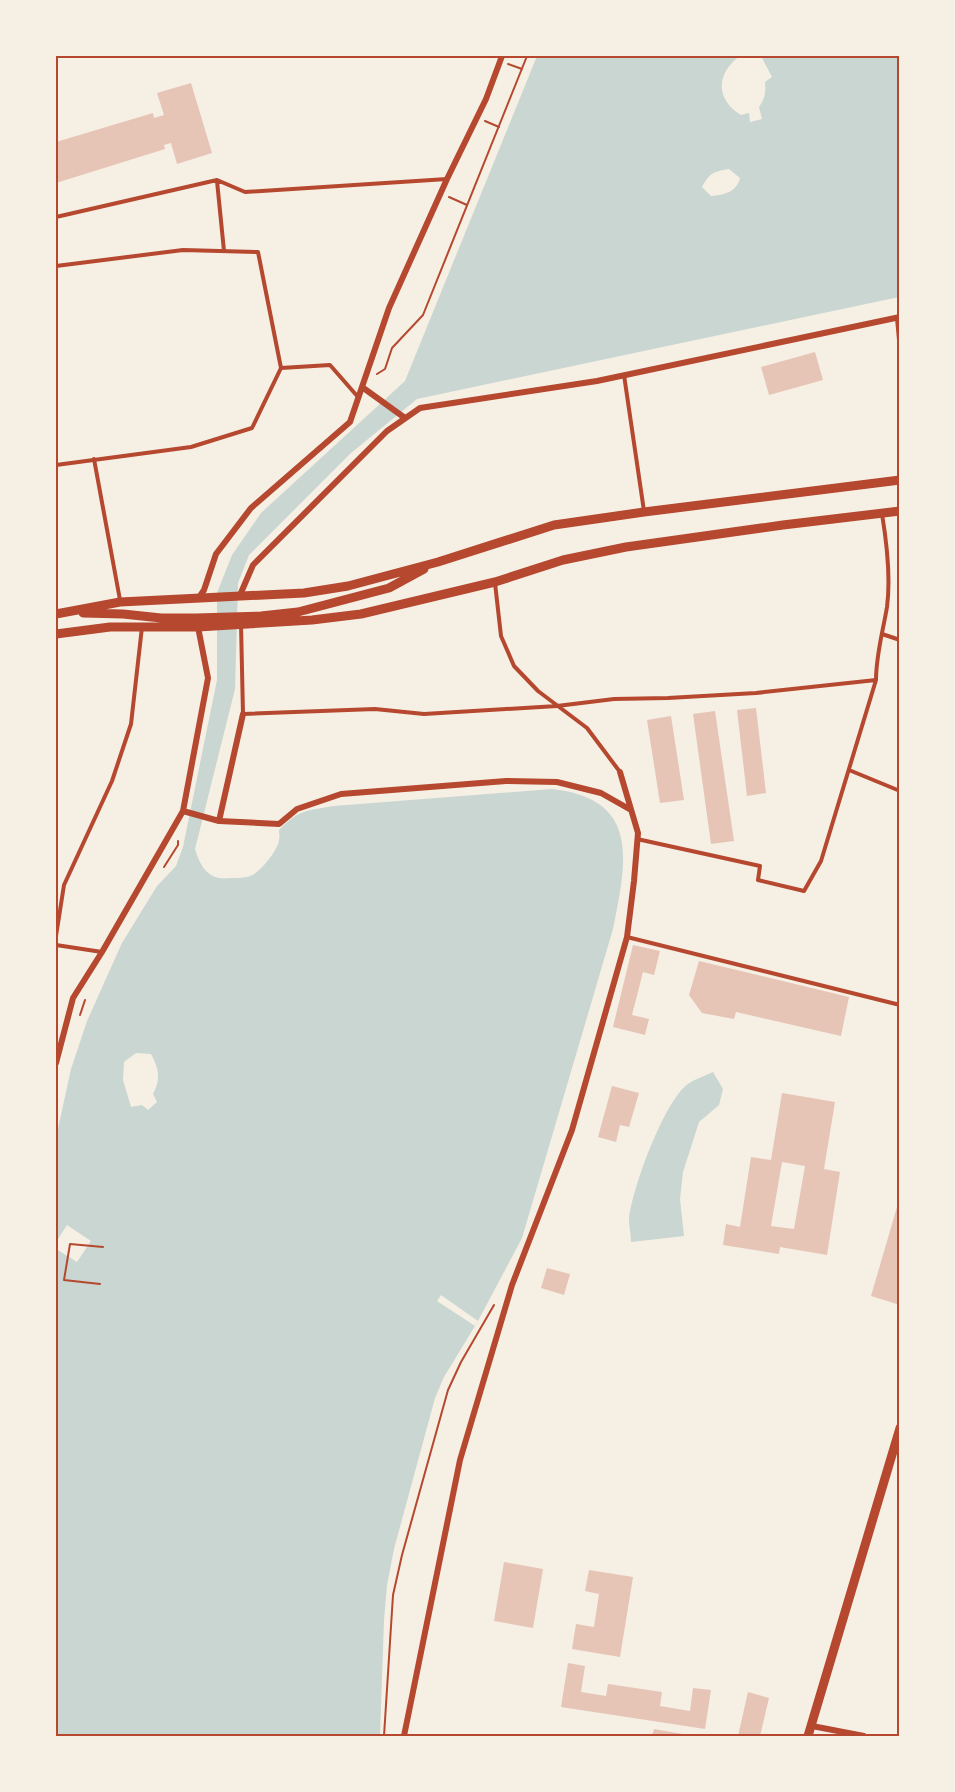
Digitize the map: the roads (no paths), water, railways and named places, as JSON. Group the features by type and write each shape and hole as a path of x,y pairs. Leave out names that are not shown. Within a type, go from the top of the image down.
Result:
{"main road":[{"path":"58,613 120,602 304,592 348,586 438,562 554,525 900,480"},
{"path":"56,634 110,627 242,620 312,620 361,614 495,582 563,560 626,548 783,525 900,511"},
{"path":"242,620 298,612 389,588 438,562"},
{"path":"58,613 123,614 197,623"},
{"path":"808,1737 899,1431"}],"street":[{"path":"198,599 204,590 216,554 251,508 350,422 389,308 447,178 486,99 501,58"},
{"path":"240,595 253,565 387,431 402,417 420,408 624,375 898,318"},
{"path":"363,384 373,395 402,417"},
{"path":"56,1063 73,998 183,811 208,678 197,623"},
{"path":"219,821 243,714"},
{"path":"404,1737 460,1460 512,1285 573,1130 627,937 638,833 620,772"},
{"path":"183,811 219,821 279,824 297,808 340,794 506,781 556,782 601,793 631,810"},
{"path":"812,1726 864,1737"}],"lane":[{"path":"56,217 217,180 245,192 447,178"},
{"path":"217,180 224,251"},
{"path":"56,266 183,250 258,252 281,368 252,428 191,447 56,465"},
{"path":"898,318 900,351"},
{"path":"281,368 330,365 359,398"},
{"path":"624,375 644,512"},
{"path":"94,459 120,602"},
{"path":"637,838 760,866 758,880 804,891 821,861 876,680 876,666 887,605 888,550 882,513"},
{"path":"495,582 501,636 514,666 538,691 587,728 620,772"},
{"path":"242,620 243,714 375,709 424,714 557,706 614,699 756,693 876,680"},
{"path":"56,936 64,885 112,781 131,724 142,627"},
{"path":"882,634 900,640"},
{"path":"849,770 900,791"},
{"path":"627,937 900,1005"},
{"path":"56,945 102,952"}]}
